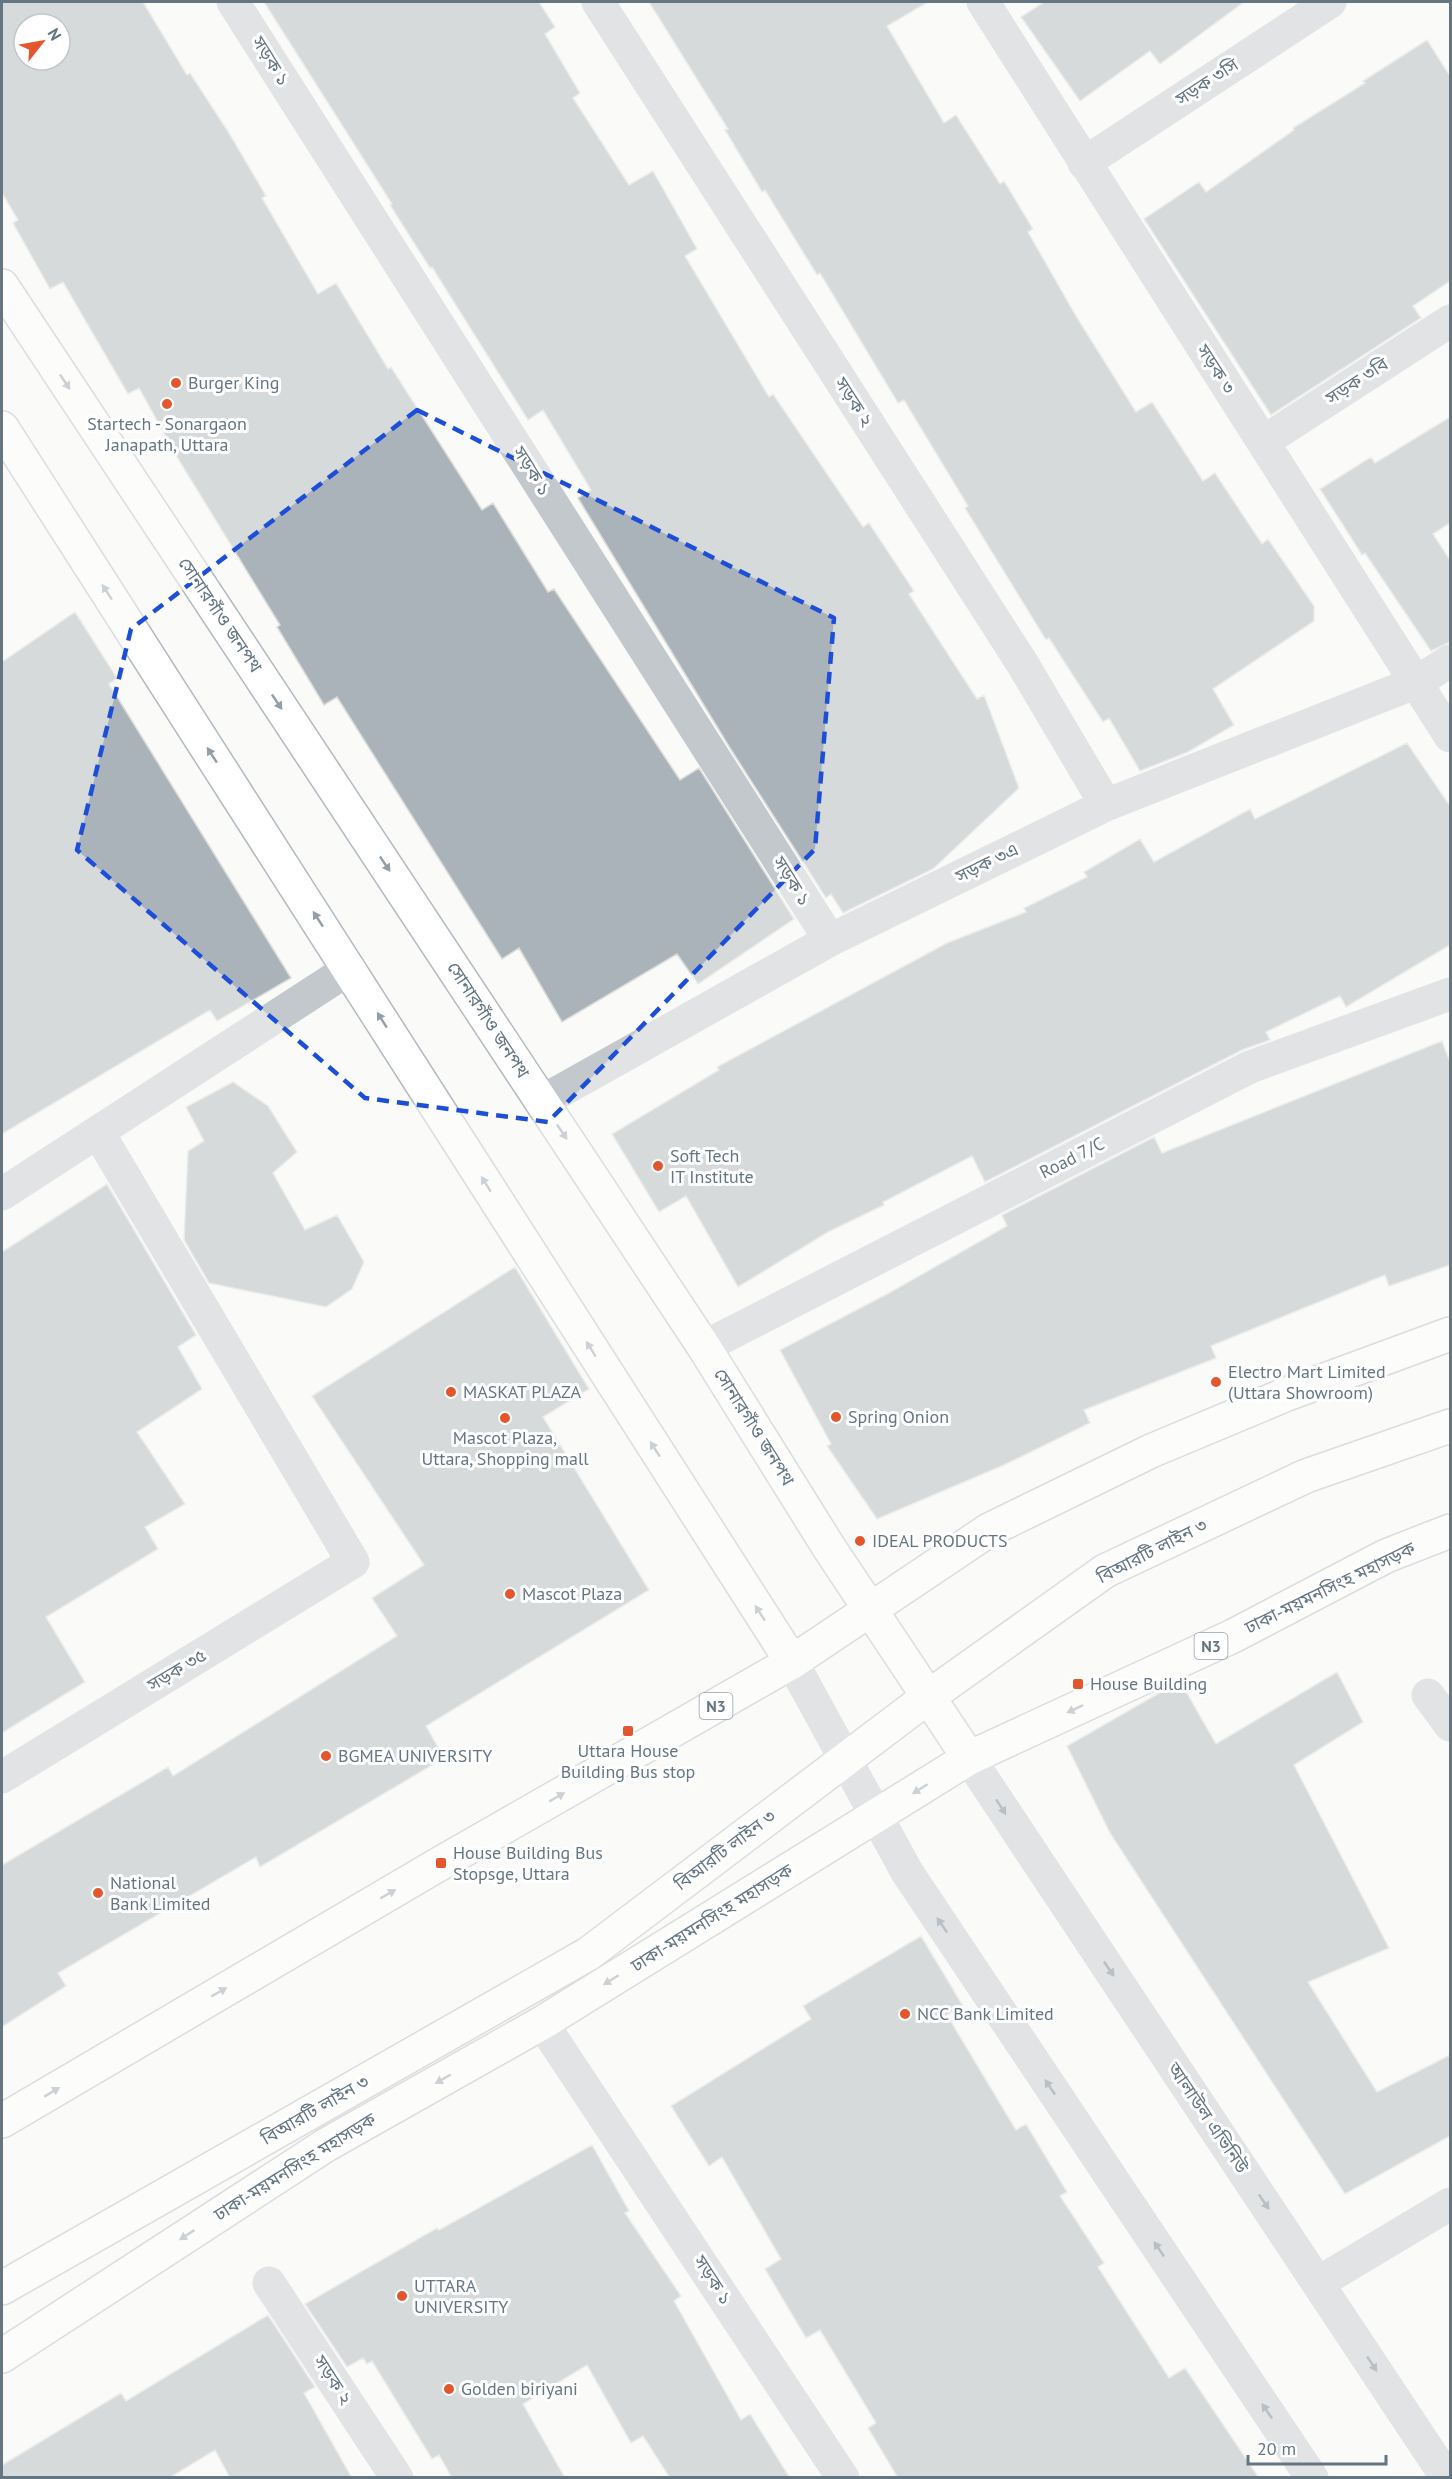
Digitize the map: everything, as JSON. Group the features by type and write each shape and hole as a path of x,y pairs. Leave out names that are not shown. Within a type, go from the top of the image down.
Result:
{"main road":[{"name":"সোনারগাঁও জনপথ","path":"2,286 704,1347 828,1546 969,1758"},
{"path":"2,428 792,1662"},
{"name":"N3","path":"2,2121 441,1863 792,1662 872,1611 989,1530 1150,1451 1287,1394 1450,1334"},
{"name":"বিআরটি লাইন ৩","path":"2,2288 588,1954 928,1697 1106,1571 1306,1476 1450,1426"},
{"name":"ঢাকা-ময়মনসিংহ মহাসড়ক","path":"2,2356 326,2145 542,2023 969,1758 1233,1636 1386,1556 1450,1532"}],"street":[{"name":"সড়ক ১","path":"233,2 830,940"},
{"name":"সড়ক ২","path":"598,2 1022,663 1106,805"},
{"name":"সড়ক ৩","path":"983,2 1450,736"},
{"name":"সড়ক ৩সি","path":"1084,163 1330,2"},
{"name":"সড়ক ৩বি","path":"1263,442 1450,321"},
{"name":"সড়ক ৩এ","path":"542,1102 830,940 1106,805 1417,682 1450,661"},
{"path":"2,1194 349,969"},
{"name":"Road 7/C","path":"704,1347 1250,1067 1450,994"},
{"name":"সড়ক ৩৫","path":"2,1777 353,1562 98,1132"},
{"path":"792,1662 907,1872 1312,2478"},
{"path":"1428,1695 1450,1725"},
{"name":"আলাউল এভিনিউ","path":"969,1758 1447,2478"},
{"name":"সড়ক ১","path":"542,2023 843,2478"},
{"path":"1318,2283 1450,2204"},
{"name":"সড়ক ২","path":"269,2283 397,2478"}],"highlighted area":[{"path":"417,410 834,618 815,849 548,1122 365,1098 77,850 131,629"}],"building":[{"path":"2,2 143,2 187,75 190,73 229,133 266,196 262,198 318,294 336,283 388,369 391,367 482,510 493,503 548,592 554,589 680,780 699,768 794,919 698,984 677,954 562,1022 519,948 502,959 337,697 324,705 277,627 280,625 180,462 139,388 128,394 63,282 50,289 13,223 18,220 2,193"},
{"path":"264,2 539,2 555,27 545,34 580,93 573,98 629,185 653,171 697,249 685,256 769,397 773,394 863,527 869,523 914,591 909,594 977,699 984,695 1019,788 933,869 843,913 831,894 826,898 730,748 578,498 591,490 543,410 528,420 432,267 430,268 390,205 392,204"},
{"path":"649,2 928,2 887,26 944,123 956,115 1000,184 1004,181 1033,229 1028,232 1076,316 1136,412 1152,402 1203,481 1215,473 1262,544 1268,539 1314,606 1314,621 1213,689 1234,725 1188,752 1140,771 1109,718 1103,722 1049,638 1046,640 965,508 968,506 904,400 898,403 820,273 817,275 765,190 762,192 725,130 728,129"},
{"path":"1044,2 1244,2 1160,64 1150,51 1080,101 1021,17"},
{"path":"1427,40 1450,76 1450,281 1413,306 1421,318 1271,415 1144,219 1199,182 1206,192 1294,130 1293,128 1365,83 1363,81"},
{"path":"1450,417 1450,523 1433,534 1450,560 1450,642 1431,651 1365,553 1362,555 1320,489 1371,457 1375,463"},
{"path":"75,612 117,678 109,684 291,978 217,1021 210,1010 2,1134 2,662"},
{"path":"1407,743 1450,806 1450,945 1346,1007 1340,996 1266,1032 1270,1040 1242,1050 985,1182 972,1156 883,1202 884,1205 828,1232 738,1287 686,1196 659,1212 612,1134 719,1070 717,1067 947,943 1026,912 1024,908 1087,877 1084,872 1140,839 1154,862 1250,809 1255,819"},
{"path":"1442,1041 1450,1062 1450,1265 1389,1286 1385,1275 1211,1346 1216,1358 1084,1410 1090,1423 1004,1465 877,1519 827,1446 831,1444 780,1350 889,1293 1007,1226 1002,1215 1154,1137 1162,1153"},
{"path":"233,1082 268,1106 297,1152 273,1173 305,1230 337,1215 364,1262 352,1289 326,1307 209,1283 184,1240 188,1151 204,1141 186,1107"},
{"path":"107,1184 196,1335 178,1347 202,1389 137,1432 185,1504 145,1527 158,1549 46,1617 85,1682 2,1733 2,1252"},
{"path":"515,1267 589,1389 543,1417 649,1590 426,1726 444,1758 260,1867 256,1857 58,1973 66,1986 2,2027 2,1865 168,1767 173,1776 397,1636 372,1598 424,1565 312,1396"},
{"path":"1337,1672 1363,1722 1294,1765 1389,1948 1308,1982 1377,2092 1450,2055 1450,2136 1345,2194 1110,1833 1067,1746 1180,1681 1216,1744"},
{"path":"921,1936 963,2006 947,2015 1016,2130 1026,2124 1067,2192 1060,2196 1104,2263 1098,2267 1169,2378 1185,2368 1259,2478 898,2478 868,2428 876,2423 820,2330 806,2338 765,2269 781,2259 722,2157 709,2166 671,2106 811,2019 803,2006"},
{"path":"592,2145 629,2211 625,2213 681,2296 674,2301 741,2420 750,2414 790,2478 670,2478 643,2436 631,2443 587,2365 523,2404 565,2478 452,2478 439,2455 432,2459 372,2361 367,2364 363,2358 347,2367 305,2304 437,2228 439,2230"},
{"path":"268,2315 315,2387 304,2393 352,2478 230,2478 215,2450 169,2478 2,2478 2,2465 121,2393 126,2401"}],"place":[{"name":"Burger King","path":"176,383"},
{"name":"Startech - Sonargaon Janapath, Uttara","path":"167,404"},
{"name":"Soft Tech IT Institute","path":"658,1166"},
{"name":"Electro Mart Limited (Uttara Showroom)","path":"1216,1382"},
{"name":"MASKAT PLAZA","path":"451,1392"},
{"name":"Spring Onion","path":"836,1417"},
{"name":"Mascot Plaza, Uttara, Shopping mall","path":"505,1418"},
{"name":"IDEAL PRODUCTS","path":"860,1541"},
{"name":"Mascot Plaza","path":"510,1594"},
{"name":"House Building","path":"1078,1684"},
{"name":"Uttara House Building Bus stop","path":"628,1731"},
{"name":"BGMEA UNIVERSITY","path":"326,1756"},
{"name":"House Building Bus Stopsge, Uttara","path":"441,1863"},
{"name":"National Bank Limited","path":"98,1893"},
{"name":"NCC Bank Limited","path":"905,2014"},
{"name":"UTTARA UNIVERSITY","path":"402,2296"},
{"name":"Golden biriyani","path":"449,2389"}]}
